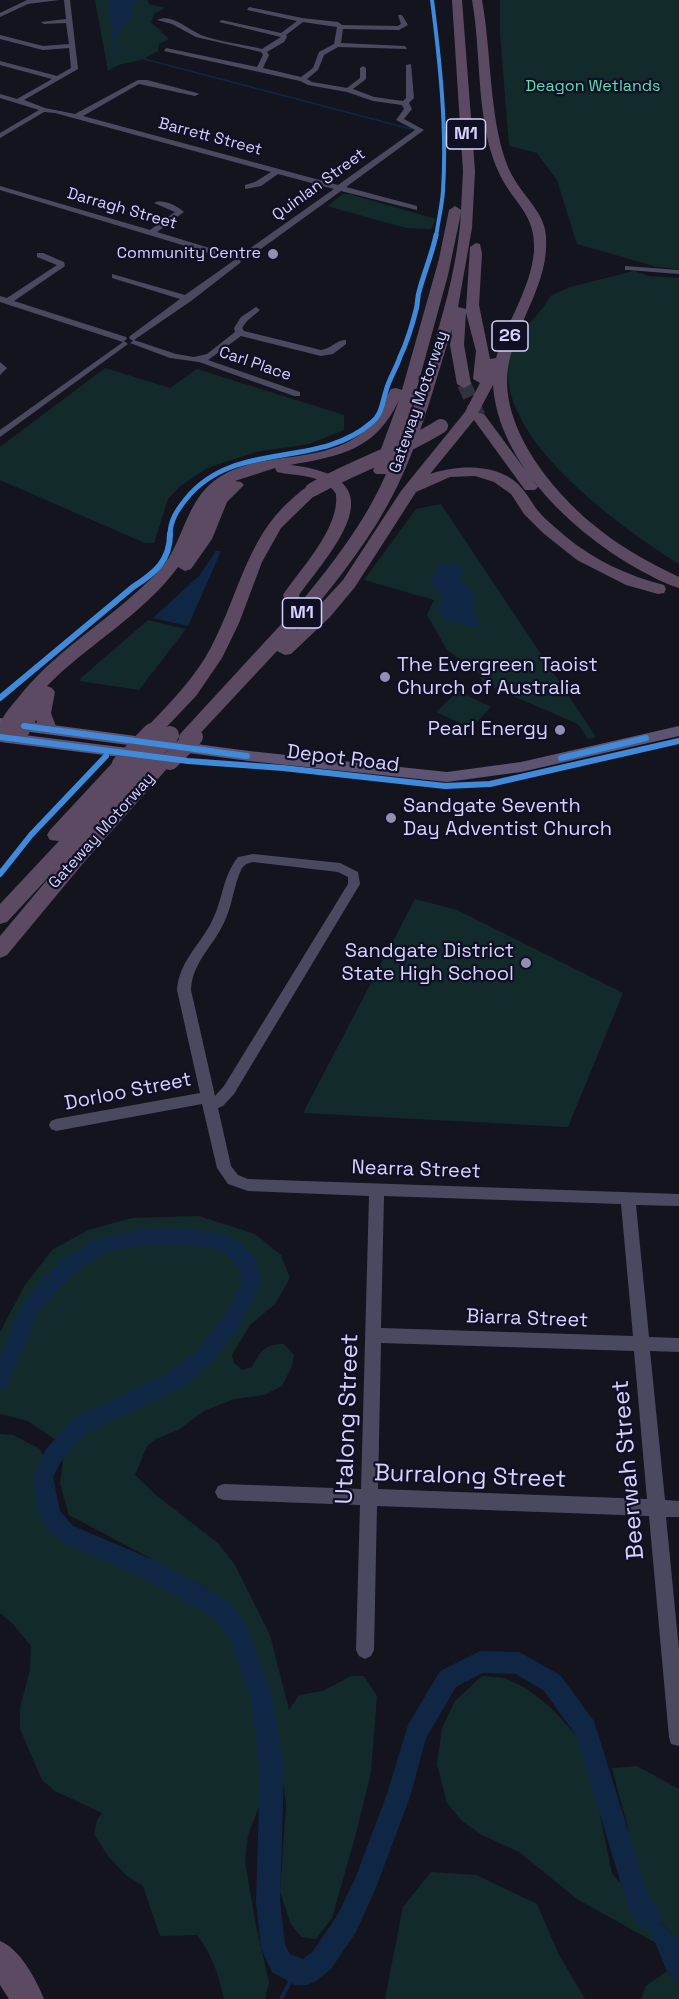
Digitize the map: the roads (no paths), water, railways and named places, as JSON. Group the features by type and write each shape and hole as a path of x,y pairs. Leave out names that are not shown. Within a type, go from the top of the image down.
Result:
{"highway":[{"name":"Gateway Motorway","path":"6,909 145,766 184,736 290,627 340,565 380,505 411,436 449,316 459,275 466,228 469,171 457,0"},
{"path":"145,766 152,732 192,689 212,660 229,628 258,551 272,527 291,506 312,490 341,473 414,442 441,426 466,404 482,373 484,351 472,308 479,203 478,119 469,0"},
{"name":"26","path":"477,0 494,142 514,189 528,204 538,226 541,256 534,283 513,327 502,362 500,375 502,400 512,430 544,486 572,516 617,550 679,583"},
{"name":"Gateway Motorway","path":"184,736 321,570 350,528 384,464 400,419 443,271 453,222 458,177 457,133 448,33"},
{"path":"184,736 333,604 356,574 393,512 478,405 492,370 504,325 526,278 531,250 530,237 514,189"},
{"path":"464,384 457,336 458,318 476,244"},
{"path":"8,726 52,669 165,573 182,551 200,506 215,487 229,477 253,468 348,446 375,430 392,405 434,278 443,271"},
{"path":"479,417 493,439 567,531 616,567 679,598"},
{"path":"8,726 71,667 176,576 200,545 217,506 225,494 246,479 272,470 301,470 320,475 338,486 346,500 344,511 330,536 291,595 293,603"},
{"path":"407,494 429,479 449,473 477,473 497,478 516,490 540,521 569,546 633,583 658,589"},
{"path":"46,691 42,713 48,729"},
{"name":"Gateway Motorway","path":"0,950 78,856 145,766"},
{"path":"0,1957 28,1999"}],"main road":[{"name":"Depot Road","path":"8,726 48,729 249,756 447,777 521,767 679,731"},
{"name":"Depot Road","path":"8,726 196,761 445,786 490,784 679,741"}],"street":[{"path":"18,0 27,2 56,0"},
{"path":"18,101 75,69 67,0"},
{"path":"0,15 27,2"},
{"path":"249,9 335,24 340,27 399,28 405,25 400,16"},
{"path":"160,20 174,22 198,36 263,51 282,41 284,37 282,35"},
{"path":"222,22 282,35 302,20"},
{"path":"44,22 70,21"},
{"path":"337,45 340,27"},
{"path":"0,37 43,48 73,46"},
{"path":"302,79 316,69 321,52 337,45 405,48"},
{"path":"166,50 302,79 310,84 348,90 373,99 405,103 411,98 409,68 401,68"},
{"path":"259,69 266,55 263,51"},
{"path":"0,63 59,79"},
{"path":"348,90 363,79 363,68"},
{"path":"76,117 138,82 147,82 195,94"},
{"name":"Barrett Street","path":"0,96 40,107 43,110 414,208"},
{"name":"Quinlan Street","path":"0,434 188,299 239,258 420,130 400,120 408,109 405,103"},
{"path":"0,136 43,110"},
{"path":"248,187 258,184 277,171"},
{"name":"Darragh Street","path":"0,188 239,258"},
{"path":"151,233 180,212 176,208 158,203"},
{"path":"4,300 61,266 57,260 40,255"},
{"path":"628,268 679,272"},
{"path":"115,276 188,299"},
{"name":"Carl Place","path":"4,300 194,362 203,361 297,394"},
{"path":"240,333 237,328 250,311"},
{"path":"203,361 234,335 240,333 321,353 343,346"},
{"path":"0,365 3,368 0,372"},
{"name":"Nearra Street","path":"208,1101 218,1102 229,1090 354,885 359,873 340,868 239,857 220,919 184,979 184,990 208,1101 224,1168 233,1180 248,1185 679,1200"},
{"name":"Dorloo Street","path":"56,1125 208,1101"},
{"name":"Utalong Street","path":"365,1650 377,1190"},
{"name":"Beerwah Street","path":"628,1198 678,1737"},
{"name":"Biarra Street","path":"374,1335 679,1345"},
{"name":"Burralong Street","path":"224,1492 679,1509"}],"water":[{"path":"109,0 136,0 131,9 134,14 112,40"},
{"path":"216,551 221,551 188,626 153,618 199,576"},
{"path":"450,563 460,566 463,570 462,581 473,592 474,611 479,625 476,628 446,620 438,612 443,597 430,584 438,565"},
{"path":"638,1901 679,1941 679,1984 667,1971"}],"waterway":[{"path":"112,40 115,48"},
{"path":"114,66 115,48"},
{"path":"115,48 129,55 411,129"},
{"path":"0,1381 31,1306 67,1267 101,1246 141,1237 200,1238 225,1242 248,1263 252,1284 231,1323 203,1358 175,1380 80,1426 53,1456 43,1477 50,1516 66,1533 155,1572 224,1611 240,1636 262,1700 272,1769 268,1902 273,1948 281,1963 295,1972 307,1972 322,1960 347,1923 365,1885 398,1797 416,1733 448,1679 480,1662 519,1663 552,1683 586,1729 638,1901 650,1918"},
{"path":"281,1999 295,1972"}],"tunnel":[{"path":"464,384 479,417"}],"place":[{"name":"Community Centre","path":"273,254"},
{"name":"The Evergreen Taoist Church of Australia","path":"385,677"},
{"name":"Pearl Energy","path":"560,730"},
{"name":"Sandgate Seventh Day Adventist Church","path":"391,818"},
{"name":"Sandgate District State High School","path":"526,963"}],"park label":[{"name":"Deagon Wetlands","path":"593,87"}]}
